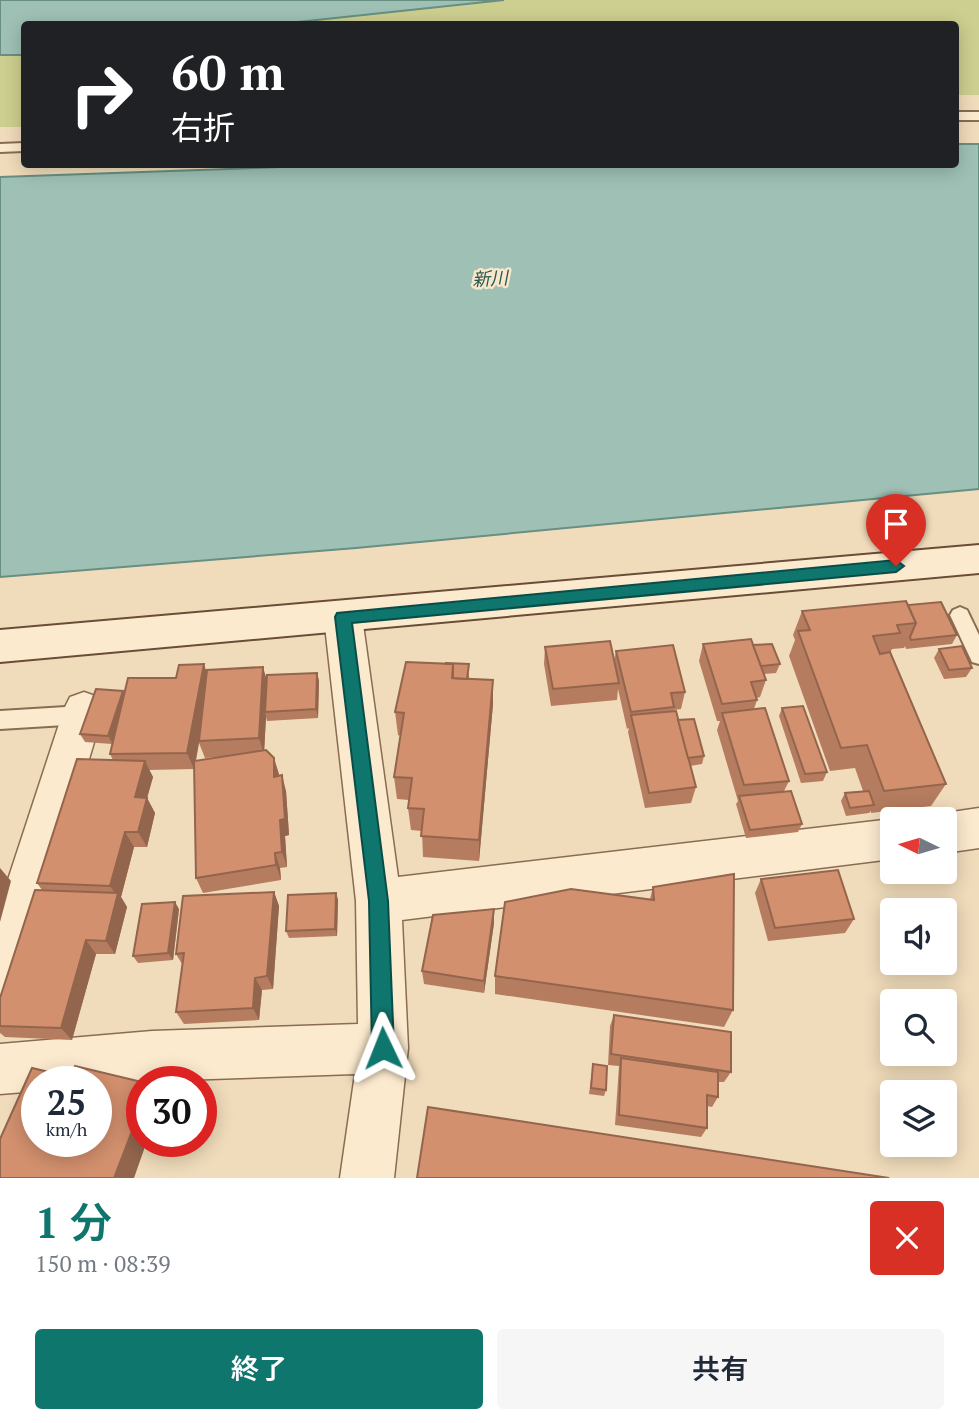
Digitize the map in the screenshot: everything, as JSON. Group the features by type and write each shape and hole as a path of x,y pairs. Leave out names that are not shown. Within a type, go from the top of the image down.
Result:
{"street":[{"path":"0,646 979,559"},
{"path":"343,617 379,901 383,1048 367,1178"},
{"path":"0,976 83,712"},
{"path":"957,831 979,828"},
{"path":"379,901 880,840"},
{"path":"75,1066 152,1056 383,1048"}],"lane":[{"path":"959,116 979,116"},
{"path":"0,148 21,147"},
{"path":"960,615 979,656"},
{"path":"0,720 83,712"}],"green space":[{"path":"504,0 979,0 979,95 959,95 959,21 307,21"},
{"path":"0,55 21,55 21,127 0,127"}],"water":[{"path":"0,0 504,0 307,21 21,21 21,55 0,55"},
{"name":"新川","path":"959,144 979,144 979,489 356,548 0,577 0,177 253,168 959,168"}],"building":[{"path":"906,601 916,623 897,625 900,633 873,636 880,654 890,652 946,784 884,791 867,745 841,748 798,631 810,630 802,611"},
{"path":"941,602 957,635 911,640 916,623 908,605"},
{"path":"751,639 766,680 751,682 757,700 722,704 703,644"},
{"path":"610,641 619,683 553,689 545,647"},
{"path":"772,644 780,664 761,666 753,645"},
{"path":"673,645 685,692 671,693 674,707 631,712 616,651"},
{"path":"962,646 972,668 949,670 939,649"},
{"path":"406,662 453,664 452,678 493,680 479,840 421,836 424,809 408,808 412,778 394,777 404,713 395,712"},
{"path":"446,663 469,664 467,679 453,678 453,664"},
{"path":"204,664 187,753 110,754 128,678 176,678 179,665"},
{"path":"263,667 259,738 199,741 207,670"},
{"path":"317,673 316,709 265,712 267,675"},
{"path":"96,689 123,691 108,736 80,734"},
{"path":"803,706 827,772 805,774 782,708"},
{"path":"765,708 789,781 744,785 722,713"},
{"path":"676,711 696,787 649,793 631,715"},
{"path":"694,719 704,756 688,758 678,720"},
{"path":"266,750 274,758 274,777 282,775 285,819 280,820 282,852 275,853 276,865 196,878 194,761"},
{"path":"77,759 145,761 135,797 147,798 138,832 125,832 110,886 37,883"},
{"path":"791,791 802,824 750,830 739,796"},
{"path":"869,791 874,805 850,808 845,793"},
{"path":"838,870 854,919 775,928 761,879"},
{"path":"734,874 733,1010 495,976 505,902 571,889 654,900 653,887"},
{"path":"35,890 118,893 106,941 86,940 61,1028 0,1026 0,998"},
{"path":"274,892 267,976 255,978 253,1008 176,1012 184,953 176,954 183,896"},
{"path":"336,893 335,929 286,931 288,895"},
{"path":"175,902 168,953 133,956 142,904"},
{"path":"494,909 484,981 422,971 433,915"},
{"path":"614,1015 731,1032 731,1072 611,1054"},
{"path":"621,1058 718,1072 718,1097 707,1095 707,1128 619,1115"},
{"path":"593,1064 607,1066 606,1090 591,1088"},
{"path":"112,1075 126,1078 126,1147 114,1178 0,1178 0,1139 21,1092 21,1157 112,1157"},
{"path":"428,1107 889,1178 417,1178"}],"route":[{"path":"383,1048 379,901 343,617 896,566"}]}
